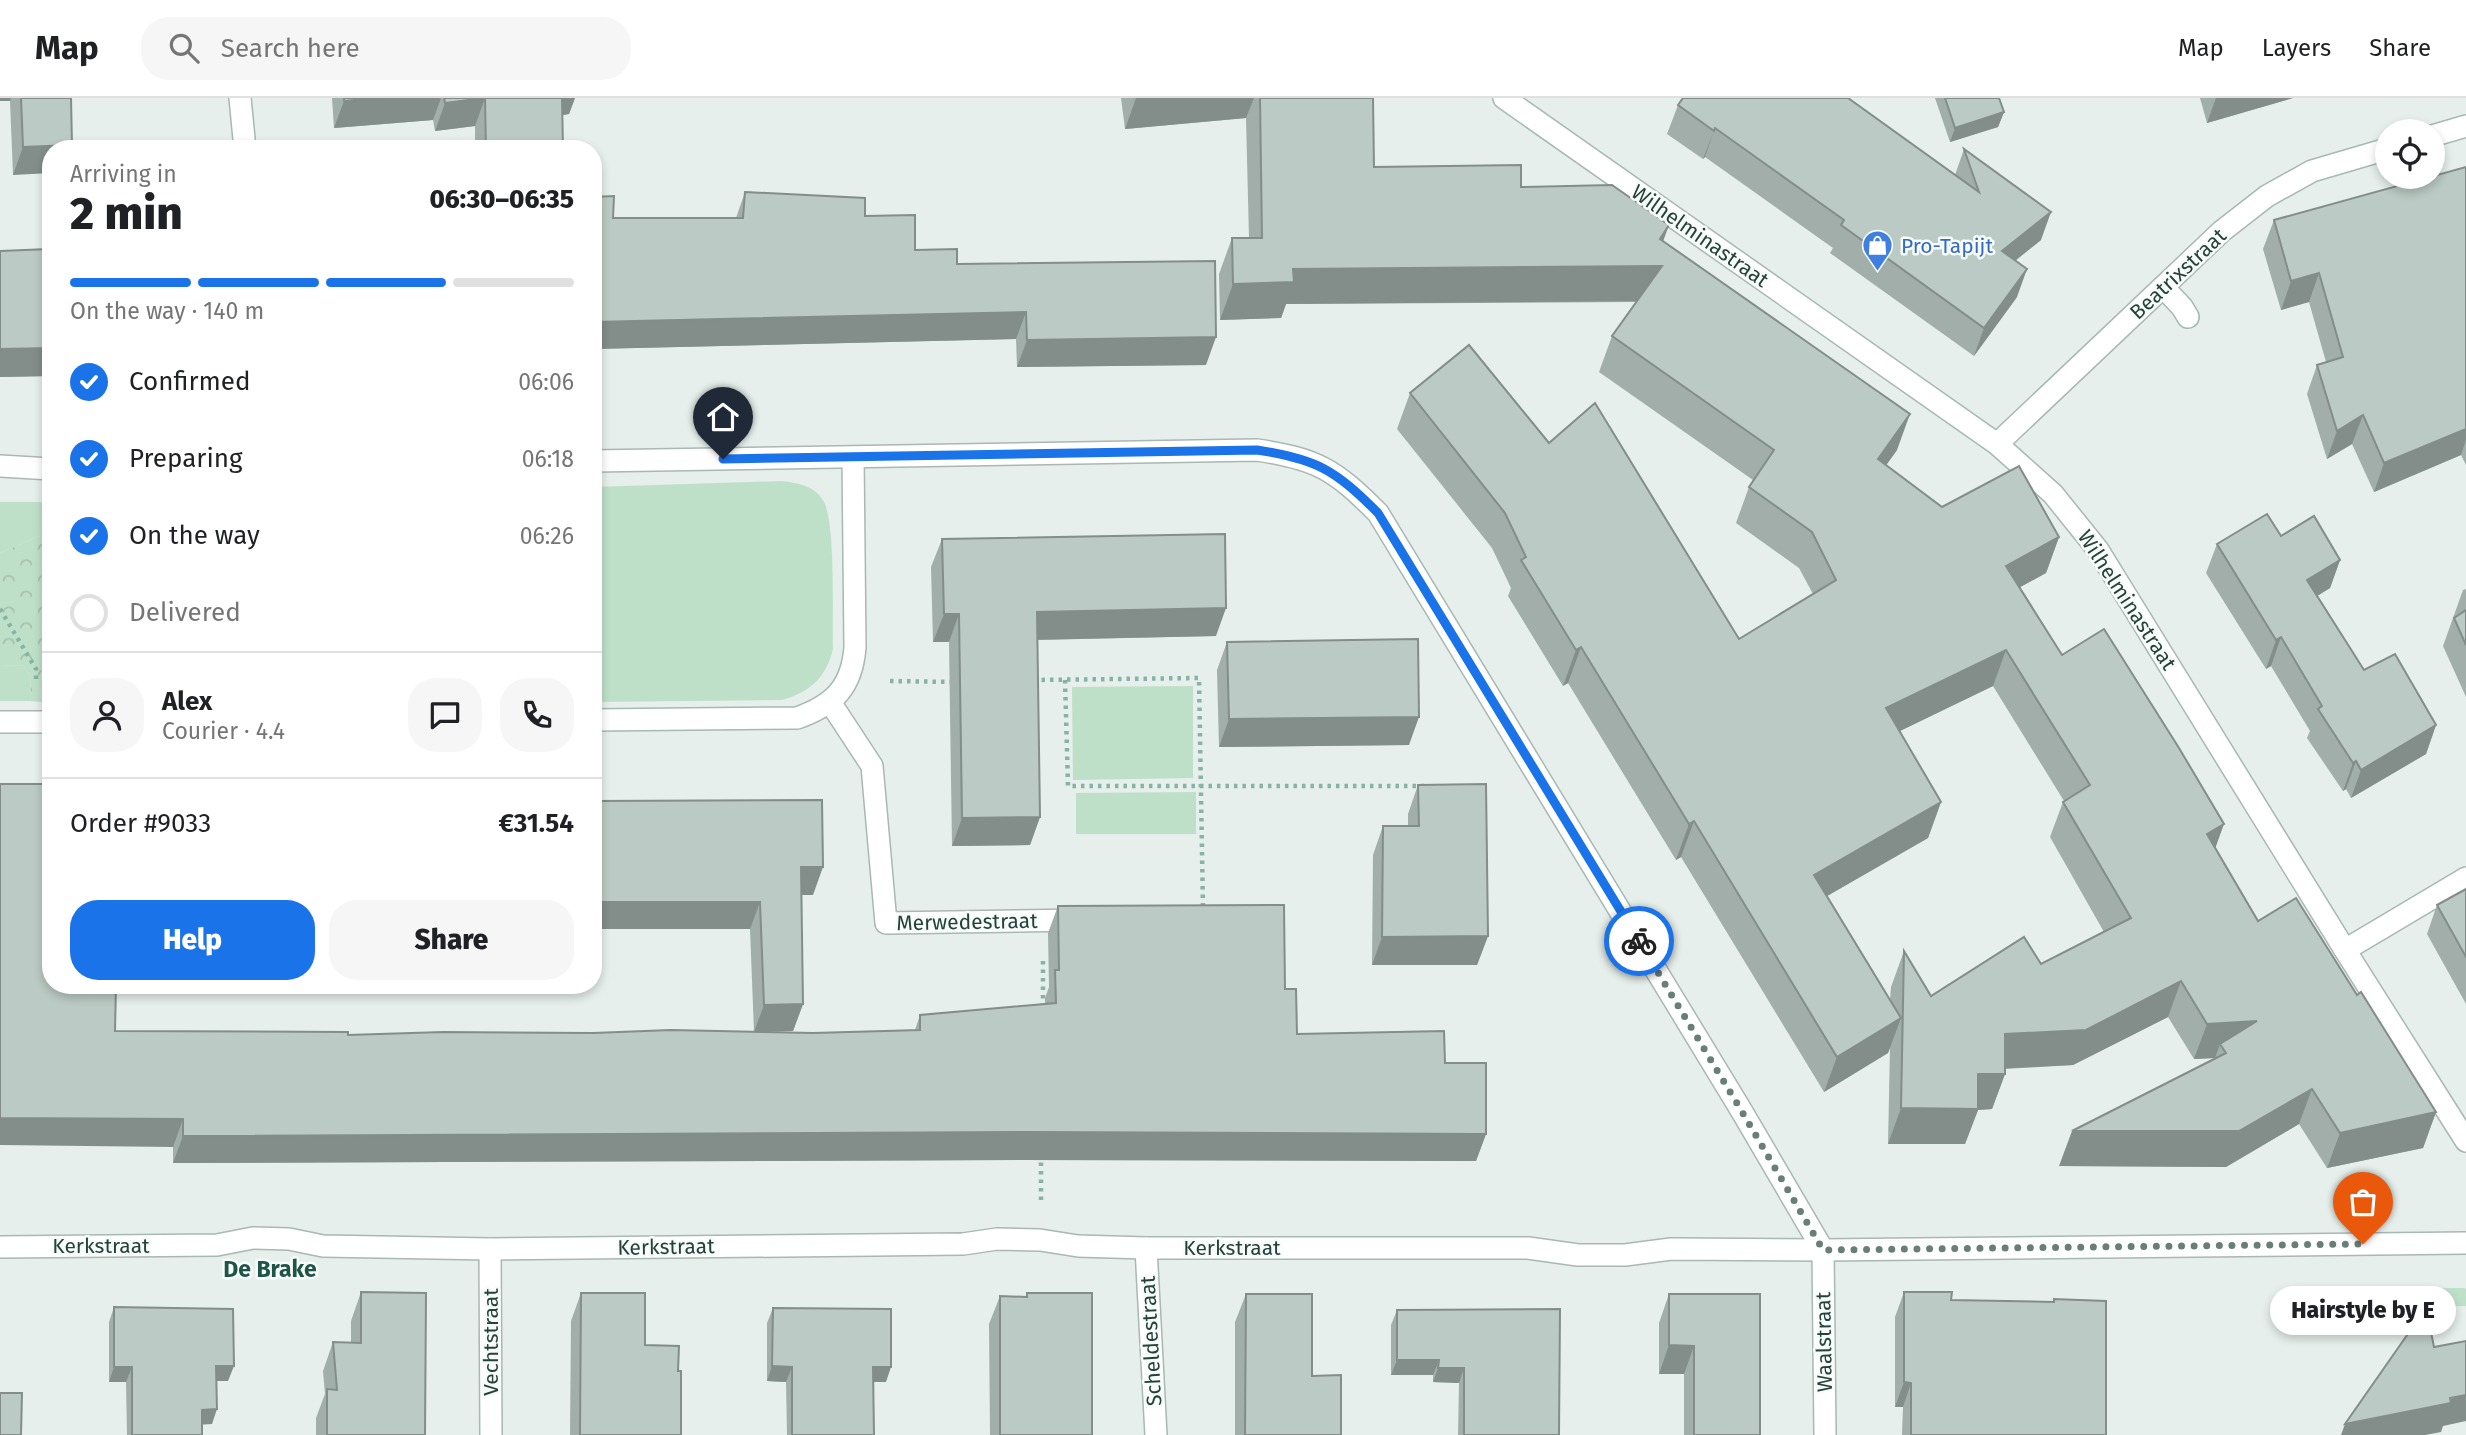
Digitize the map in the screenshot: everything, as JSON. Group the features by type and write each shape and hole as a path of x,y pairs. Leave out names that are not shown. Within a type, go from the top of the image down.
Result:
{"street":[{"path":"240,98 243,140"},
{"name":"Wilhelminastraat","path":"1504,98 1997,444 2053,494 2098,550 2466,1141"},
{"path":"2445,132 2466,126"},
{"name":"Beatrixstraat","path":"1997,444 2222,231 2267,195 2312,171 2375,153"},
{"path":"2162,287 2188,317"},
{"path":"602,461 1257,450 1292,456 1325,468 1353,488 1378,513 1741,1110 1823,1250"},
{"path":"602,720 797,718 814,712 841,691 850,677 855,647 853,457"},
{"path":"0,466 42,468"},
{"name":"Merwedestraat","path":"830,702 872,766 886,923 1097,920"},
{"path":"0,722 42,722"},
{"path":"2345,950 2466,878"},
{"name":"Kerkstraat","path":"0,1247 218,1245 253,1238 289,1239 323,1246 491,1249 963,1244 997,1239 1040,1240 1078,1246 1146,1248 1528,1248 1578,1255 1625,1255 1671,1249 1823,1250 2466,1242"},
{"name":"Scheldestraat","path":"1146,1248 1156,1435"},
{"name":"Vechtstraat","path":"491,1249 491,1435"},
{"name":"Waalstraat","path":"1823,1250 1825,1435"}],"path":[{"path":"0,609 36,669 42,714"},
{"path":"850,677 901,682 956,681"},
{"path":"1024,681 1199,678 1203,786 1203,917"},
{"path":"1065,680 1068,786 1435,786"},
{"path":"1042,1018 1044,921"},
{"path":"1040,1240 1041,1143"}],"green space":[{"path":"782,481 800,484 816,492 824,502 828,514 832,551 833,649 821,676 801,693 782,700 602,702 602,487"},
{"path":"0,502 42,502 42,535 0,553"},
{"path":"42,535 40,702 30,701 31,677 23,665 0,666 0,553"},
{"path":"23,665 31,677 30,701 0,701 0,666"},
{"path":"42,666 42,702 40,702"},
{"path":"1193,686 1193,778 1073,780 1072,687"},
{"path":"1196,792 1196,834 1076,834 1076,793"},
{"path":"2464,1288 2466,1306 2351,1309 2334,1289"}],"building":[{"path":"21,98 71,98 72,140 42,140 42,146 23,147"},
{"path":"344,98 376,98 344,101"},
{"path":"444,98 485,98 445,103"},
{"path":"485,98 562,98 563,140 486,140"},
{"path":"1260,98 1373,98 1374,167 1521,165 1521,187 1612,185 1669,225 1660,239 1910,414 1878,459 1942,507 2019,466 2059,537 2006,566 2062,655 2104,629 2224,824 2207,834 2258,921 2296,898 2357,995 2361,992 2436,1112 2340,1133 2312,1089 2239,1131 2072,1131 2226,1053 2220,1044 2257,1021 2207,1024 2181,981 2086,1030 2005,1034 2005,1074 1978,1074 1978,1109 1901,1108 1904,951 1931,996 2024,937 2041,964 2131,918 2063,802 2090,785 2006,650 1886,708 1941,802 1814,875 1901,1018 1837,1057 1694,821 1689,824 1581,647 1576,650 1521,560 1526,557 1505,513 1410,393 1469,345 1549,443 1595,403 1739,639 1836,580 1812,532 1749,487 1774,450 1612,336 1662,266 1293,269 1294,282 1233,284 1232,238 1262,238"},
{"path":"1683,98 1848,98 1979,192 1964,149 2051,212 2002,251 2027,269 1984,328 1841,225 1844,220 1715,128 1714,131 1678,105"},
{"path":"1945,98 1999,98 2004,112 1955,128"},
{"path":"2466,167 2466,429 2384,463 2363,415 2337,431 2317,365 2343,357 2319,273 2291,281 2274,220 2386,189 2445,189 2445,173"},
{"path":"745,192 865,198 865,216 915,215 915,250 957,249 957,264 1215,261 1216,337 1027,340 1026,312 602,322 602,197 614,196 613,218 743,218"},
{"path":"42,249 42,348 0,349 0,251"},
{"path":"2267,514 2281,536 2314,516 2340,560 2307,580 2364,670 2395,654 2436,725 2361,770 2356,761 2353,763 2318,709 2322,706 2281,637 2276,640 2217,544"},
{"path":"1225,534 1226,608 1037,612 1040,817 962,818 959,614 944,614 942,539"},
{"path":"2466,610 2466,645 2454,618"},
{"path":"1418,639 1419,717 1229,719 1227,642"},
{"path":"0,784 42,784 42,994 116,994 115,1031 348,1032 348,1035 671,1030 813,1033 920,1030 920,1015 1056,1003 1055,970 1059,970 1058,906 1284,905 1285,989 1296,989 1297,1034 1444,1031 1445,1063 1486,1063 1486,1134 1029,1132 183,1136 183,1119 0,1118"},
{"path":"1486,784 1488,936 1382,937 1383,826 1419,826 1418,785"},
{"path":"822,800 823,867 801,867 803,1004 764,1005 760,902 602,902 602,801"},
{"path":"2466,889 2466,957 2437,905"},
{"path":"361,1292 426,1293 425,1435 327,1435 327,1389 337,1390 333,1342 361,1343"},
{"path":"1904,1292 1952,1292 1951,1300 2106,1301 2106,1435 1911,1435 1911,1383 1904,1382"},
{"path":"581,1293 645,1293 645,1345 679,1346 681,1435 580,1435"},
{"path":"1027,1293 1092,1293 1092,1435 1000,1435 1000,1296 1027,1297"},
{"path":"1246,1294 1312,1294 1312,1376 1341,1375 1341,1435 1245,1435"},
{"path":"1669,1294 1760,1294 1760,1435 1694,1435 1694,1346 1669,1345"},
{"path":"114,1307 233,1309 234,1366 216,1366 217,1409 202,1410 202,1435 132,1435 132,1367 114,1367"},
{"path":"773,1308 891,1309 891,1367 873,1367 874,1435 792,1435 792,1367 772,1366"},
{"path":"2426,1308 2434,1347 2466,1341 2466,1395 2450,1398 2451,1403 2345,1424"},
{"path":"1560,1309 1559,1435 1464,1435 1464,1368 1438,1368 1439,1360 1397,1360 1397,1310"},
{"path":"0,1393 22,1393 21,1435 0,1435"}],"way so far":[{"path":"1639,941 1823,1250 2363,1244"}],"place":[{"name":"Pro-Tapijt","path":"1878,273"},
{"name":"Hairstyle by E","path":"2363,1244"}],"district":[{"name":"De Brake","path":"270,1269"}],"route":[{"path":"723,459 1257,450 1292,456 1325,468 1353,488 1378,513 1639,941"}]}
